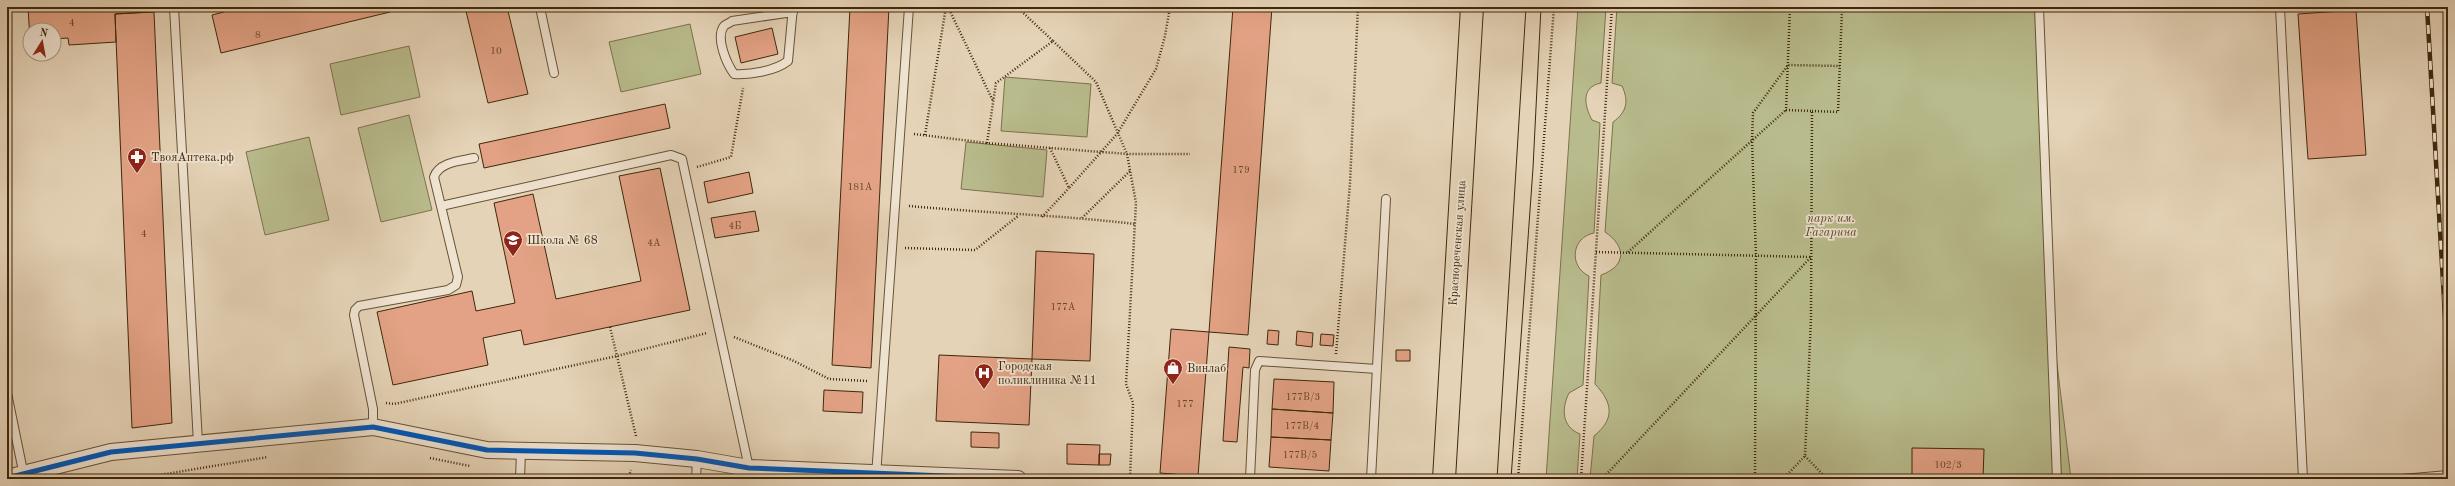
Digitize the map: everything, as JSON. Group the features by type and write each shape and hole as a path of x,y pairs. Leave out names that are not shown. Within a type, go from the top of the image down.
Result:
{"main road":[{"name":"Краснореченская улица","path":"1444,479 1472,7"}],"street":[{"path":"7,478 24,476 111,452 373,427 487,450 635,453 697,459 749,468 876,475 1018,479"}],"lane":[{"path":"174,7 198,443"},
{"path":"542,7 541,12 554,73"},
{"path":"876,475 909,7"},
{"path":"2039,7 2057,479"},
{"path":"2280,7 2303,479"},
{"path":"793,9 788,61 781,66 744,75 734,74 728,64 721,36 724,26 732,21 793,9"},
{"path":"441,206 671,155 682,159 686,170 749,468"},
{"path":"373,427 372,400 354,310 359,306 448,290 456,285 458,277 434,177 436,170 442,166 474,158"},
{"path":"1371,479 1386,199"},
{"path":"1250,479 1255,370 1259,361 1377,369"},
{"path":"7,393 24,476"},
{"path":"520,479 521,451"},
{"path":"696,479 697,459"},
{"path":"2402,479 2448,475"}],"path":[{"path":"925,135 947,7"},
{"path":"947,7 993,101"},
{"path":"1017,7 1096,82 1117,134 1127,154 1136,203 1126,384 1133,404 1130,479"},
{"path":"1042,217 1070,188 1101,150 1117,134 1156,69 1165,36 1170,7"},
{"path":"1335,366 1350,183 1358,7"},
{"path":"1518,479 1554,7"},
{"path":"1581,479 1612,7"},
{"path":"1628,252 1786,110 1838,112 1842,9 1790,7 1786,110"},
{"path":"987,143 996,83 1053,41"},
{"path":"1788,65 1840,66"},
{"path":"1755,479 1754,317 1756,256 1752,141 1753,114 1788,65"},
{"path":"686,170 731,157 744,75"},
{"path":"1783,479 1805,456 1811,257 1812,111"},
{"path":"900,133 987,143 1101,150 1127,154 1190,154"},
{"path":"1050,147 1070,188"},
{"path":"1082,218 1130,171"},
{"path":"895,205 1042,217 1082,218 1135,224"},
{"path":"892,247 929,250 975,250 1018,215"},
{"path":"1596,252 1811,257"},
{"path":"1602,479 1811,257"},
{"path":"610,327 636,439"},
{"path":"372,400 394,404 617,356 719,330 794,361 829,379 883,382"},
{"path":"135,479 272,456"},
{"path":"422,456 463,467 471,466"},
{"path":"1805,456 1827,479"}],"green space":[{"path":"1578,7 1606,7 1601,83 1590,88 1586,97 1587,108 1592,120 1600,123 1594,233 1581,240 1575,252 1578,266 1589,276 1583,385 1569,393 1566,399 1564,411 1566,422 1574,431 1580,434 1577,479 1546,479"},
{"name":"парк им. Гагарина","path":"1617,7 2039,7 2045,265 2071,479 1590,479 1594,436 1606,423 1609,411 1605,398 1595,384 1601,275 1616,266 1621,255 1617,243 1605,232 1613,122 1624,110 1626,101 1622,86 1612,83"},
{"path":"690,24 701,74 621,92 609,42"},
{"path":"409,46 420,97 341,115 330,64"},
{"path":"1005,77 1091,84 1087,137 1001,131"},
{"path":"409,115 432,210 381,222 358,128"},
{"path":"309,137 329,220 265,235 246,152"},
{"path":"966,142 1047,150 1043,197 961,189"}],"building":[{"path":"28,7 164,7 164,11 115,14 116,42 69,45 68,38 62,38 62,22 29,22"},
{"path":"243,7 389,7 390,12 221,53 212,15"},
{"path":"465,7 507,7 528,94 488,103"},
{"path":"850,7 889,7 871,368 832,365"},
{"path":"1233,7 1272,7 1248,335 1209,332"},
{"path":"2356,10 2366,155 2308,159 2298,14"},
{"path":"154,12 172,423 132,428 115,14"},
{"path":"772,28 778,54 741,63 735,37"},
{"path":"2445,58 2448,58 2448,122"},
{"path":"665,104 670,128 484,168 479,144"},
{"path":"660,168 690,310 524,345 521,330 483,338 488,365 393,385 377,312 472,291 476,311 515,303 494,203 533,194 556,299 641,281 619,176"},
{"path":"749,172 753,193 708,203 704,182"},
{"path":"755,211 759,231 715,238 711,218"},
{"path":"1036,251 1094,254 1090,361 1032,359"},
{"path":"1171,329 1209,332 1198,476 1160,473"},
{"path":"1268,330 1279,331 1278,345 1267,344"},
{"path":"1297,331 1313,333 1312,347 1296,345"},
{"path":"1321,334 1334,335 1333,346 1320,345"},
{"path":"1229,347 1250,349 1249,368 1243,367 1237,442 1223,441"},
{"path":"1396,350 1410,350 1410,361 1396,361"},
{"name":"Городская поликлиника №11","path":"939,355 1032,359 1029,425 936,421"},
{"path":"1274,379 1334,382 1333,413 1272,409"},
{"path":"824,390 863,392 862,413 823,411"},
{"path":"1272,409 1333,413 1331,440 1271,437"},
{"path":"971,432 999,433 999,448 971,447"},
{"path":"1271,437 1331,440 1329,471 1269,467"},
{"path":"1067,444 1100,445 1099,465 1067,464"},
{"path":"1912,448 1984,449 1983,479 1912,479"},
{"path":"1099,454 1111,454 1110,465 1099,465"}],"tram line":[{"path":"1497,479 1526,7"},
{"path":"1511,479 1533,168 1541,7"}],"railway":[{"path":"2427,7 2448,368"}],"cycle path":[{"path":"7,478 111,452 373,427 487,450 635,453 697,459 749,468 1018,479"}],"place":[{"name":"ТвояАптека.рф","path":"137,174"},
{"name":"Школа № 68","path":"513,257"},
{"name":"Винлаб","path":"1173,385"},
{"name":"Городская поликлиника №11","path":"984,390"}]}
